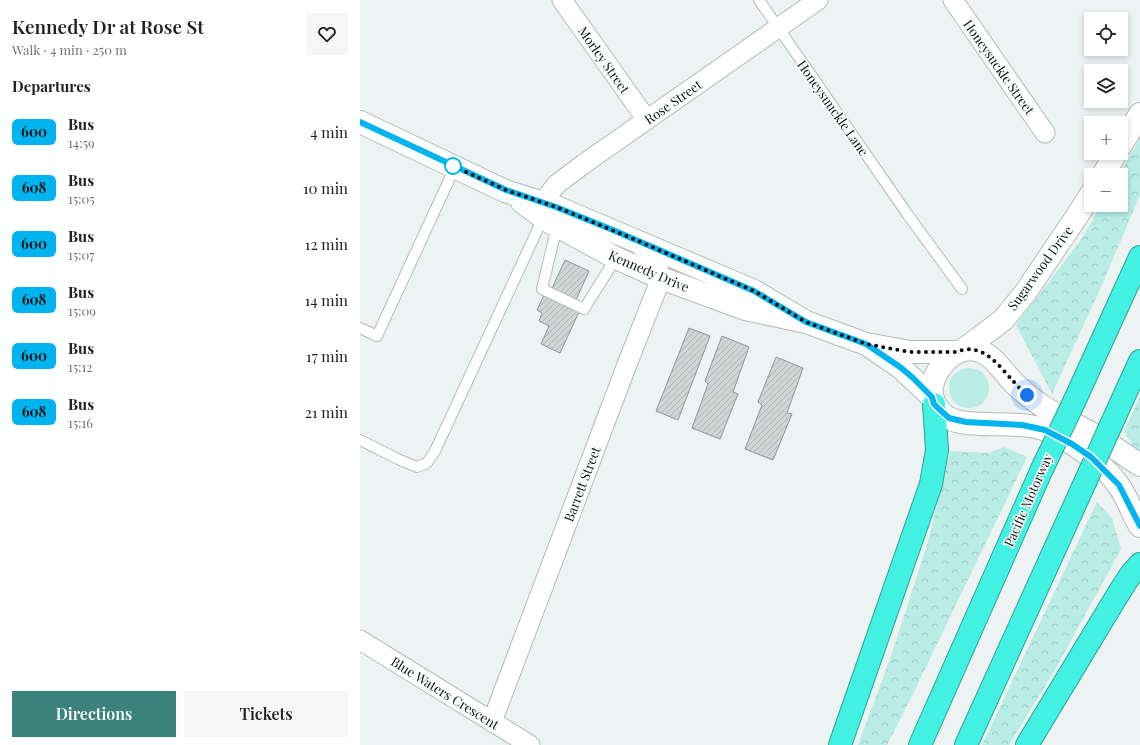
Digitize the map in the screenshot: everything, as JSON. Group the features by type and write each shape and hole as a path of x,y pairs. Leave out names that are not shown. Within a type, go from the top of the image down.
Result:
{"highway":[{"name":"Pacific Motorway","path":"920,745 1042,469 1140,257"},
{"path":"966,745 1140,361"},
{"path":"840,745 931,484 936,450 933,400"},
{"path":"1027,745 1120,591 1131,574 1140,564"}],"street":[{"name":"Morley Street","path":"562,0 647,120"},
{"name":"Rose Street","path":"545,215 552,190 557,184 818,0"},
{"name":"Honeysuckle Street","path":"953,0 1045,133"},
{"path":"1128,134 1140,114"},
{"name":"Kennedy Drive","path":"360,122 506,190 616,258 660,278 746,309 806,322 866,344 910,352 975,350 985,354 996,362 1015,384 1039,405 1090,433 1140,464"},
{"name":"Sugarwood Drive","path":"933,400 933,382 939,368 1003,320 1025,293 1084,205"},
{"name":"Kennedy Drive","path":"545,215 636,240 754,291 806,322"},
{"path":"636,240 658,266 660,278 691,265"},
{"name":"Barrett Street","path":"492,722 660,278"},
{"name":"Kennedy Drive","path":"866,344 900,367 933,400 943,414 956,421 985,424 1022,425 1045,430 1072,444 1091,457 1119,485 1140,526"},
{"name":"Blue Waters Crescent","path":"360,640 530,745"}],"lane":[{"name":"Honeysuuckle Lane","path":"759,0 908,215 962,289"},
{"path":"360,328 377,336 455,167"},
{"path":"545,215 542,289 584,309 616,258"},
{"path":"360,440 417,467 427,464 435,451 545,215"}],"green space":[{"path":"1140,138 1140,195 1102,285 1052,394 1016,325 1083,237 1097,212 1128,212 1128,168 1123,168"},
{"path":"969,368 977,370 983,374 987,380 989,388 987,396 983,402 977,406 969,408 961,406 955,402 951,396 949,388 951,380 955,374 961,370"},
{"path":"1140,397 1140,453 1138,454 1124,431"},
{"path":"1004,447 1027,457 913,694 887,745 858,745 890,659 928,542 950,451 989,453"},
{"path":"1097,502 1112,518 1121,549 1055,670 1009,745 982,745"}],"building":[{"path":"565,260 589,271 572,309 548,297"},
{"path":"544,295 579,312 560,353 541,344 549,326 539,321 542,313 537,310"},
{"path":"689,328 710,336 678,420 656,411"},
{"path":"722,336 749,347 733,392 738,394 720,439 692,428 708,384 705,381"},
{"path":"776,357 803,368 787,413 792,414 773,460 745,449 762,405 758,402"}],"bus line":[{"name":"600","path":"360,122 506,190 556,207 613,230 754,291 806,322 866,344 912,377 932,397 934,404 943,414 949,418 956,421 985,424 1022,425 1045,430 1072,444 1091,457 1119,485 1140,526"}],"route":[{"path":"453,166 506,190 556,207 636,240 754,291 806,322 866,344 910,352 932,353 975,350 985,354 996,362 1015,384 1027,395"}]}
